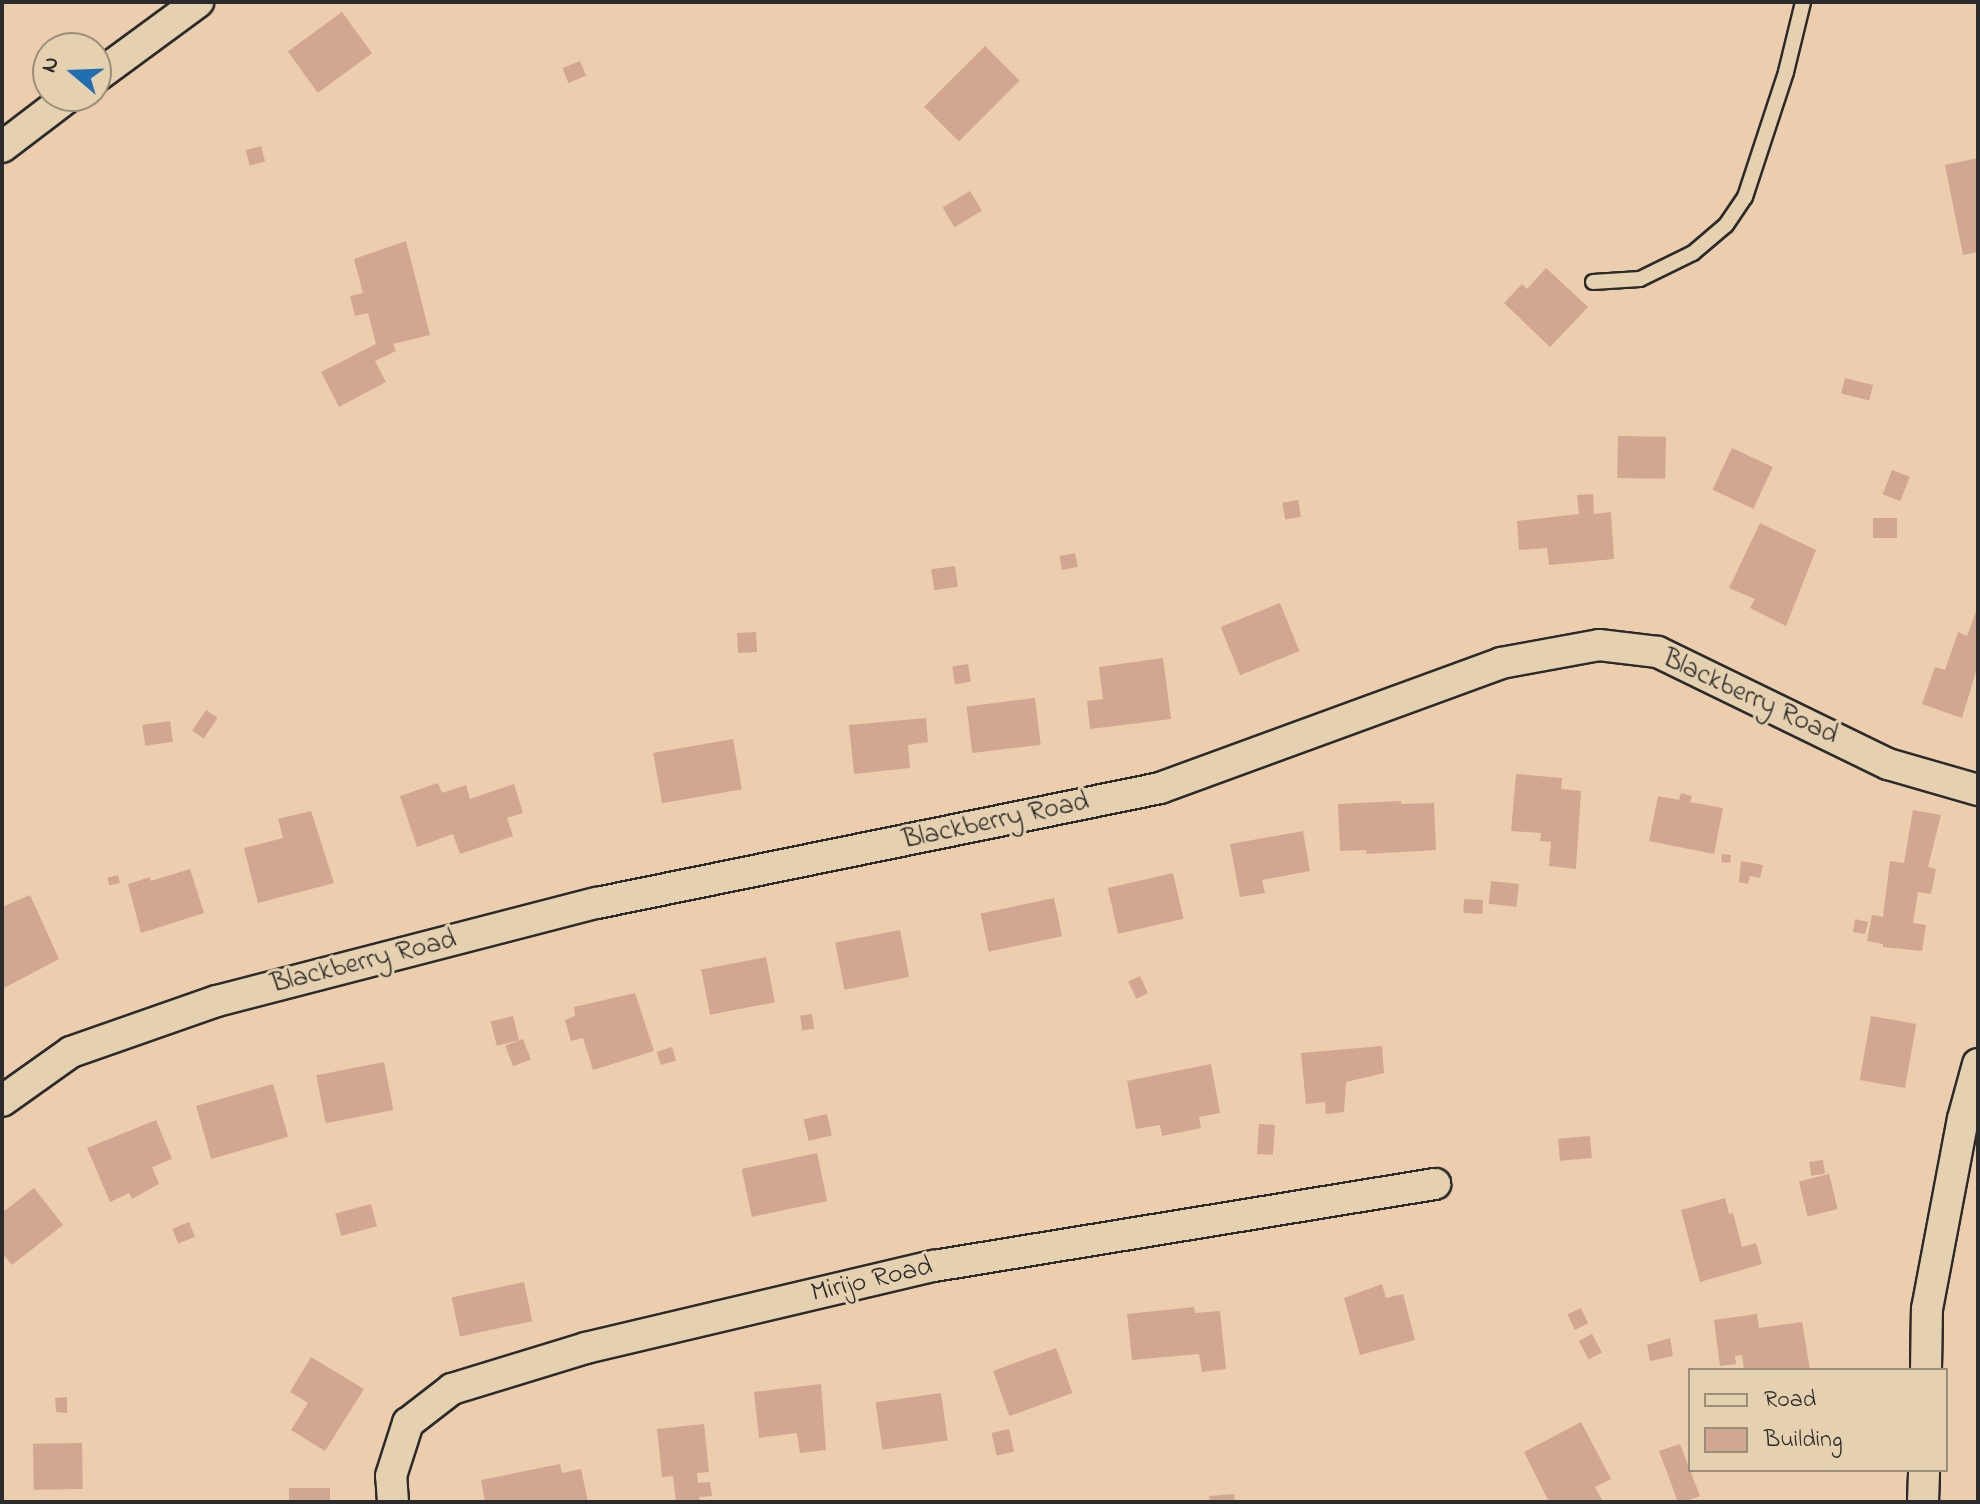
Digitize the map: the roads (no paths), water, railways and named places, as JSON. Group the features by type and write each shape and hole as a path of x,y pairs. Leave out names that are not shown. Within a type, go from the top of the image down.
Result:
{"street":[{"path":"112,65 198,2"},
{"path":"2,147 48,112"},
{"name":"Blackberry Road","path":"2,1101 71,1052 217,1001 597,903 1160,788 1501,663 1599,645 1658,652 1888,764 1978,790"},
{"path":"1926,1368 1927,1309 1963,1119 1978,1064"},
{"name":"Mirijo Road","path":"393,1502 391,1476 408,1423 452,1389 571,1352 934,1266 1435,1184"},
{"path":"1923,1502 1924,1472"}],"lane":[{"path":"1593,282 1640,279 1693,253 1726,225 1745,197 1786,72 1803,2"}]}
